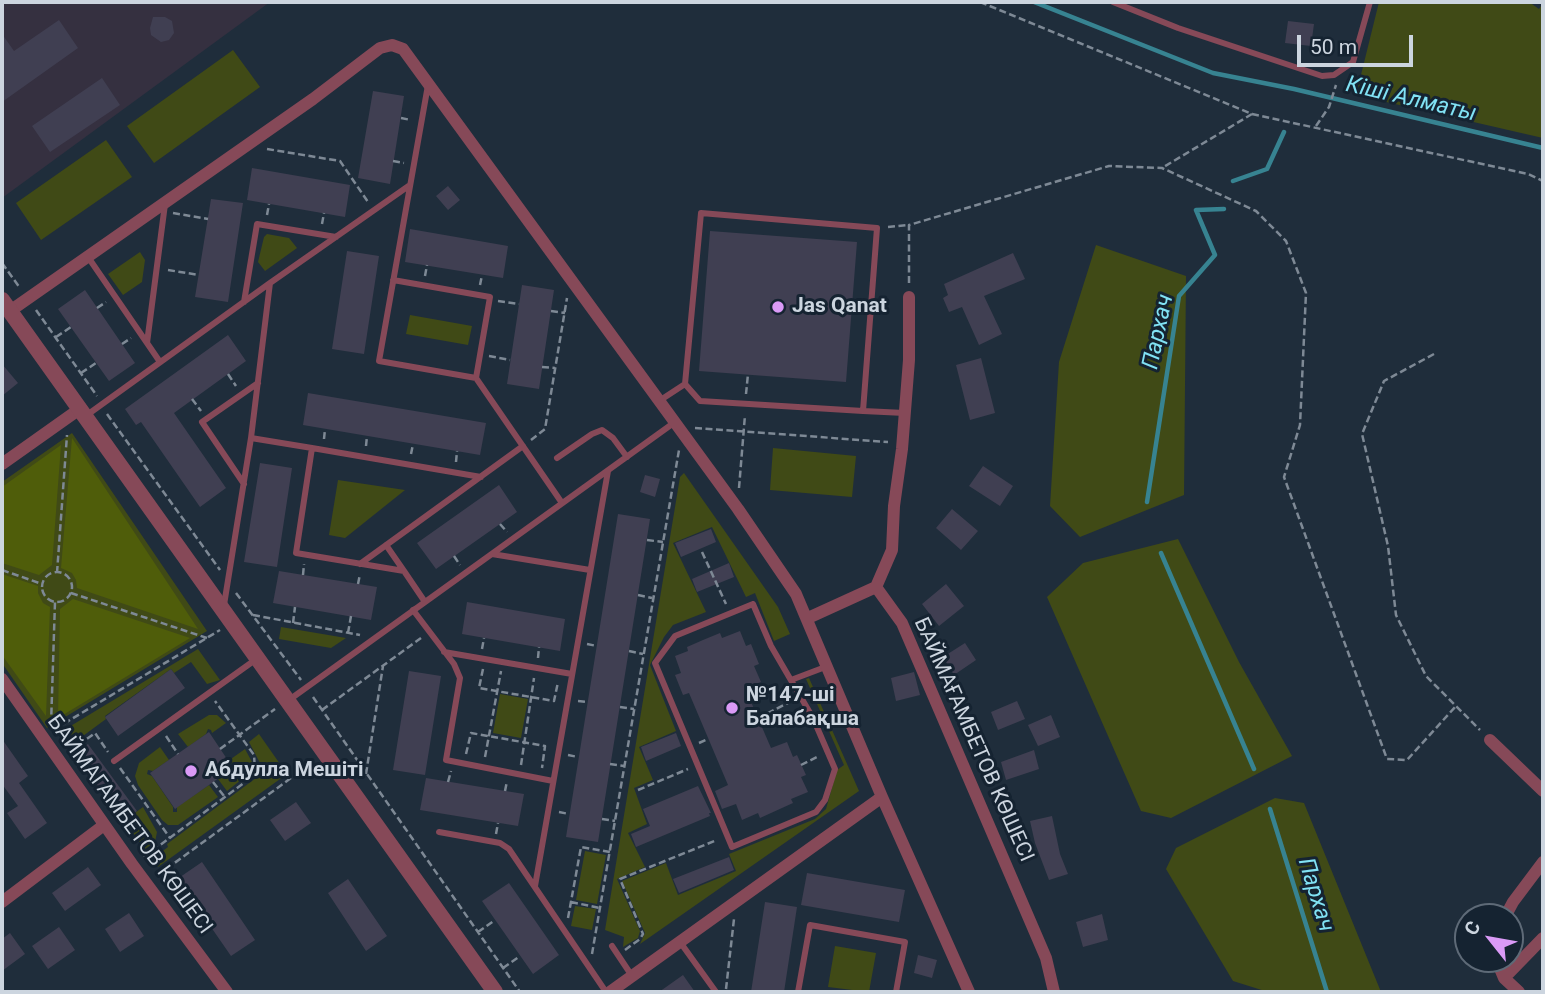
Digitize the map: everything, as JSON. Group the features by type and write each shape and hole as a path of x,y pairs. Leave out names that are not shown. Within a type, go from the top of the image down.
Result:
{"street":[{"path":"495,992 281,705 257,659 6,305 28,299 164,207 246,145 392,44 403,49 428,81 788,581 808,618 882,797 969,992"},
{"path":"808,618 876,587 892,550 909,360 909,297"},
{"path":"2,464 84,412"},
{"name":"БАЙМАҒАМБЕТОВ КӨШЕСІ","path":"876,587 902,624 1046,958 1054,992"},
{"name":"БАЙМАГАМБЕТОВ КӨШЕСІ","path":"2,679 146,884 227,992"},
{"path":"1490,740 1543,791"},
{"path":"608,992 882,797"},
{"path":"2,902 104,825"},
{"path":"1512,903 1543,862"},
{"path":"1504,978 1543,938"},
{"path":"1502,973 1519,992"}],"lane":[{"path":"1113,2 1178,28 1322,76 1334,75 1353,62 1370,2"},
{"path":"428,81 379,361 476,378"},
{"path":"84,412 102,404 410,185"},
{"path":"147,343 164,207"},
{"path":"863,411 877,228 701,213 685,384 700,401 863,411 905,413"},
{"path":"244,302 257,224 336,237"},
{"path":"88,257 160,362"},
{"path":"393,280 490,297 476,378 562,503"},
{"path":"227,617 228,582 251,438 270,283"},
{"path":"244,484 202,422 258,383"},
{"path":"659,401 685,384"},
{"path":"281,705 608,470 678,427"},
{"path":"557,458 592,433 602,430 613,438 627,457"},
{"path":"251,438 481,477"},
{"path":"360,564 523,446"},
{"path":"312,447 296,553 404,571"},
{"path":"535,886 608,470"},
{"path":"386,545 425,602"},
{"path":"491,554 590,570"},
{"path":"753,604 771,646 791,680 813,718 835,769 825,800 816,812 732,847 655,663 675,636 753,604"},
{"path":"413,610 458,671 460,678 446,760 553,781"},
{"path":"444,652 572,674"},
{"path":"114,761 257,659"},
{"path":"791,680 828,666"},
{"path":"439,832 505,845 608,992"},
{"path":"798,992 810,925 905,942 896,992"},
{"path":"680,942 716,992"},
{"path":"612,946 632,976"}],"path":[{"path":"980,2 1252,114 1528,174 1543,181"},
{"path":"1315,126 1329,107 1338,81"},
{"path":"1163,168 1252,114"},
{"path":"246,145 340,162 373,210"},
{"path":"877,228 909,225 1109,166 1163,168 1256,211 1286,241 1306,293 1300,425 1284,477 1387,760 1408,760 1456,706"},
{"path":"164,207 208,219"},
{"path":"909,225 909,297"},
{"path":"2,262 520,992"},
{"path":"157,268 199,275"},
{"path":"523,446 545,429 571,279"},
{"path":"489,299 519,304"},
{"path":"551,311 565,313"},
{"path":"56,338 71,327"},
{"path":"1434,354 1384,381 1362,434 1388,546 1396,615 1426,676 1490,740"},
{"path":"480,355 510,360"},
{"path":"81,373 96,363"},
{"path":"542,367 555,368"},
{"path":"228,374 242,394"},
{"path":"738,509 748,374"},
{"path":"590,968 663,542 678,427 903,443"},
{"path":"57,573 68,429"},
{"path":"647,540 663,542"},
{"path":"702,552 730,613"},
{"path":"2,569 43,584"},
{"path":"57,573 69,579 71,593 64,600 55,602 43,594 43,584 48,576 57,573"},
{"path":"71,593 208,638"},
{"path":"638,595 653,598"},
{"path":"51,731 55,602"},
{"path":"293,623 295,607"},
{"path":"253,615 375,638"},
{"path":"348,633 351,616"},
{"path":"51,731 208,638 227,617"},
{"path":"322,710 429,632"},
{"path":"629,651 644,654"},
{"path":"485,659 479,688 554,701 560,672"},
{"path":"483,768 502,662"},
{"path":"366,774 383,666"},
{"path":"520,774 536,668"},
{"path":"758,718 792,703 791,680"},
{"path":"132,864 248,780 255,770 254,755 209,692"},
{"path":"220,749 281,705"},
{"path":"620,707 634,709"},
{"path":"43,720 51,731"},
{"path":"160,728 178,754"},
{"path":"67,754 95,733 170,838"},
{"path":"464,764 471,733 545,746 541,778"},
{"path":"802,765 828,753"},
{"path":"146,884 313,762"},
{"path":"610,764 624,766"},
{"path":"638,790 697,765"},
{"path":"213,782 224,798"},
{"path":"602,819 615,821"},
{"path":"617,954 640,939 643,934 620,879 727,836"},
{"path":"565,932 581,848 610,852"},
{"path":"726,992 737,901"},
{"path":"571,902 600,908"},
{"path":"477,932 495,920"},
{"path":"503,968 520,956"}],"shaded area":[{"path":"2,2 270,2 2,198"}],"green space":[{"path":"1379,2 1529,2 1539,9 1543,3 1543,138 1356,95"},
{"path":"233,50 260,87 154,163 127,126"},
{"path":"106,140 132,177 41,240 16,203"},
{"path":"267,234 289,238 297,248 265,271 258,262"},
{"name":"Пархач","path":"1096,245 1186,276 1184,495 1080,537 1050,506 1059,362"},
{"path":"140,252 145,260 142,282 123,295 108,274"},
{"path":"410,315 472,326 468,345 406,334"},
{"path":"72,433 207,631 47,728 2,663 2,482"},
{"path":"72,438 198,629 77,588 72,573 61,568"},
{"path":"61,445 52,565 39,575 2,563 2,487"},
{"path":"773,448 856,456 852,497 770,490"},
{"path":"684,473 778,607 790,634 774,641 755,593 746,597 712,527 673,543 706,612 673,625 650,665 676,731 639,747 653,780 634,788 647,824 628,833 645,867 617,879 640,931 638,938 623,947 624,937 605,930 680,477"},
{"path":"338,480 405,490 345,538 329,535"},
{"path":"1178,539 1239,662 1292,756 1171,818 1141,811 1047,597 1083,563"},
{"path":"2,574 38,586 43,603 50,607 46,716 2,655"},
{"path":"73,599 190,638 58,718 60,609"},
{"path":"281,627 346,638 331,648 279,639"},
{"path":"198,649 220,680 207,684 191,662 174,673 171,669 105,716 106,719 68,747 59,733"},
{"path":"809,678 859,791 640,944 645,933 622,881 666,863 678,895 736,871 729,854 815,819 826,809 837,770 844,765 806,679"},
{"path":"500,694 528,699 521,738 493,733"},
{"path":"209,715 217,715 226,723 212,733 208,729 206,734 188,747 178,734"},
{"path":"259,734 287,774 158,867 152,859 168,847 167,844 256,778 260,763 249,742"},
{"path":"160,747 169,760 153,771 148,770 147,774 152,776 173,807 173,812 177,812 177,807 209,785 218,797 178,825 168,825 162,820 138,785 135,776 139,763"},
{"path":"245,749 252,762 251,772 227,791 218,779 230,770 235,770 228,761"},
{"path":"1275,798 1304,803 1381,992 1268,992 1233,981 1166,869 1176,848"},
{"path":"143,807 157,832 155,842 145,849 124,821"},
{"path":"585,851 606,855 597,904 576,900"},
{"path":"575,906 596,909 592,930 571,926"},
{"path":"835,946 876,953 869,992 828,987"}],"building":[{"path":"153,17 165,17 172,21 174,33 169,40 161,42 151,35"},
{"path":"59,20 78,48 2,102 2,34 14,51"},
{"path":"1288,21 1314,24 1311,46 1285,43"},
{"path":"102,78 120,105 50,152 32,126"},
{"path":"373,91 404,96 390,184 358,178"},
{"path":"252,168 350,185 345,217 247,200"},
{"path":"448,186 460,200 448,210 436,196"},
{"path":"211,199 243,203 228,302 195,297"},
{"path":"410,229 508,246 503,278 405,262"},
{"name":"Jas Qanat","path":"710,231 857,242 846,382 699,371"},
{"path":"347,251 379,256 364,354 332,349"},
{"path":"1013,253 1025,279 984,296 1002,334 979,345 962,307 949,312 943,298 948,295 944,284"},
{"path":"522,285 554,290 539,389 507,384"},
{"path":"85,290 135,363 109,381 58,309"},
{"path":"228,335 246,361 174,413 226,488 200,507 141,422 136,425 125,409"},
{"path":"981,358 995,413 970,420 956,365"},
{"path":"2,364 18,383 2,396"},
{"path":"308,393 486,423 480,455 303,425"},
{"path":"260,463 292,468 277,567 244,562"},
{"path":"983,466 1013,486 1000,506 969,486"},
{"path":"645,475 660,479 655,497 640,492"},
{"path":"499,485 517,512 436,569 417,543"},
{"path":"952,509 978,531 961,550 936,528"},
{"path":"618,514 650,519 598,842 566,837"},
{"path":"711,529 716,542 681,557 675,543"},
{"path":"729,563 734,577 697,592 692,579"},
{"path":"279,571 377,587 371,620 273,603"},
{"path":"946,584 964,606 939,626 922,604"},
{"path":"467,602 565,619 560,651 462,634"},
{"path":"740,631 746,646 751,644 759,664 754,666 761,682 745,688 771,748 787,742 793,757 797,755 806,775 801,777 808,792 791,799 793,803 760,818 758,813 742,820 736,804 722,809 715,791 728,785 689,693 683,695 675,675 681,673 675,656 688,651 687,647 720,633 722,638"},
{"path":"965,643 976,660 954,675 943,657"},
{"path":"171,669 185,688 118,736 105,717"},
{"path":"409,671 441,676 425,775 393,770"},
{"path":"914,672 920,695 896,701 891,678"},
{"path":"1017,701 1025,719 998,730 991,712"},
{"path":"1051,715 1060,737 1038,746 1028,725"},
{"name":"Абдулла Мешіті","path":"209,732 233,768 175,809 150,773"},
{"path":"676,733 681,746 646,761 641,747"},
{"path":"2,739 28,776 19,783 47,823 25,839 7,813 18,806 2,784"},
{"path":"88,744 137,811 124,821 74,754"},
{"path":"1034,750 1039,769 1006,780 1001,762"},
{"path":"426,778 524,794 518,826 420,810"},
{"path":"698,786 710,816 636,847 631,834 650,826 643,809"},
{"path":"296,802 311,823 285,841 270,820"},
{"path":"1052,816 1060,854 1068,874 1049,880 1030,821"},
{"path":"729,857 734,870 679,893 673,879"},
{"path":"202,862 255,940 231,956 195,904 185,911 167,886"},
{"path":"88,867 101,885 65,911 52,893"},
{"path":"807,873 905,890 899,922 801,905"},
{"path":"348,879 387,936 366,951 328,893"},
{"path":"509,883 559,955 533,974 482,901"},
{"path":"765,902 797,907 784,992 751,992"},
{"path":"129,913 144,936 120,952 105,929"},
{"path":"1102,914 1108,940 1083,947 1076,922"},
{"path":"59,927 75,950 48,969 32,946"},
{"path":"10,933 25,954 2,971 2,939"},
{"path":"918,955 937,960 932,978 914,973"},
{"path":"683,975 695,992 659,992"}],"waterway":[{"name":"Кіші Алматы","path":"1034,2 1213,73 1294,89 1543,148"},
{"name":"Пархач","path":"1233,181 1267,169 1284,132"},
{"name":"Пархач","path":"1147,502 1179,296 1215,255 1196,210 1224,209"},
{"name":"Пархач","path":"1161,553 1254,769"},
{"name":"Пархач","path":"1270,809 1327,992"}],"place":[{"name":"Jas Qanat","path":"778,307"},
{"name":"№147-ші Балабақша","path":"732,708"},
{"name":"Абдулла Мешіті","path":"191,771"}]}
